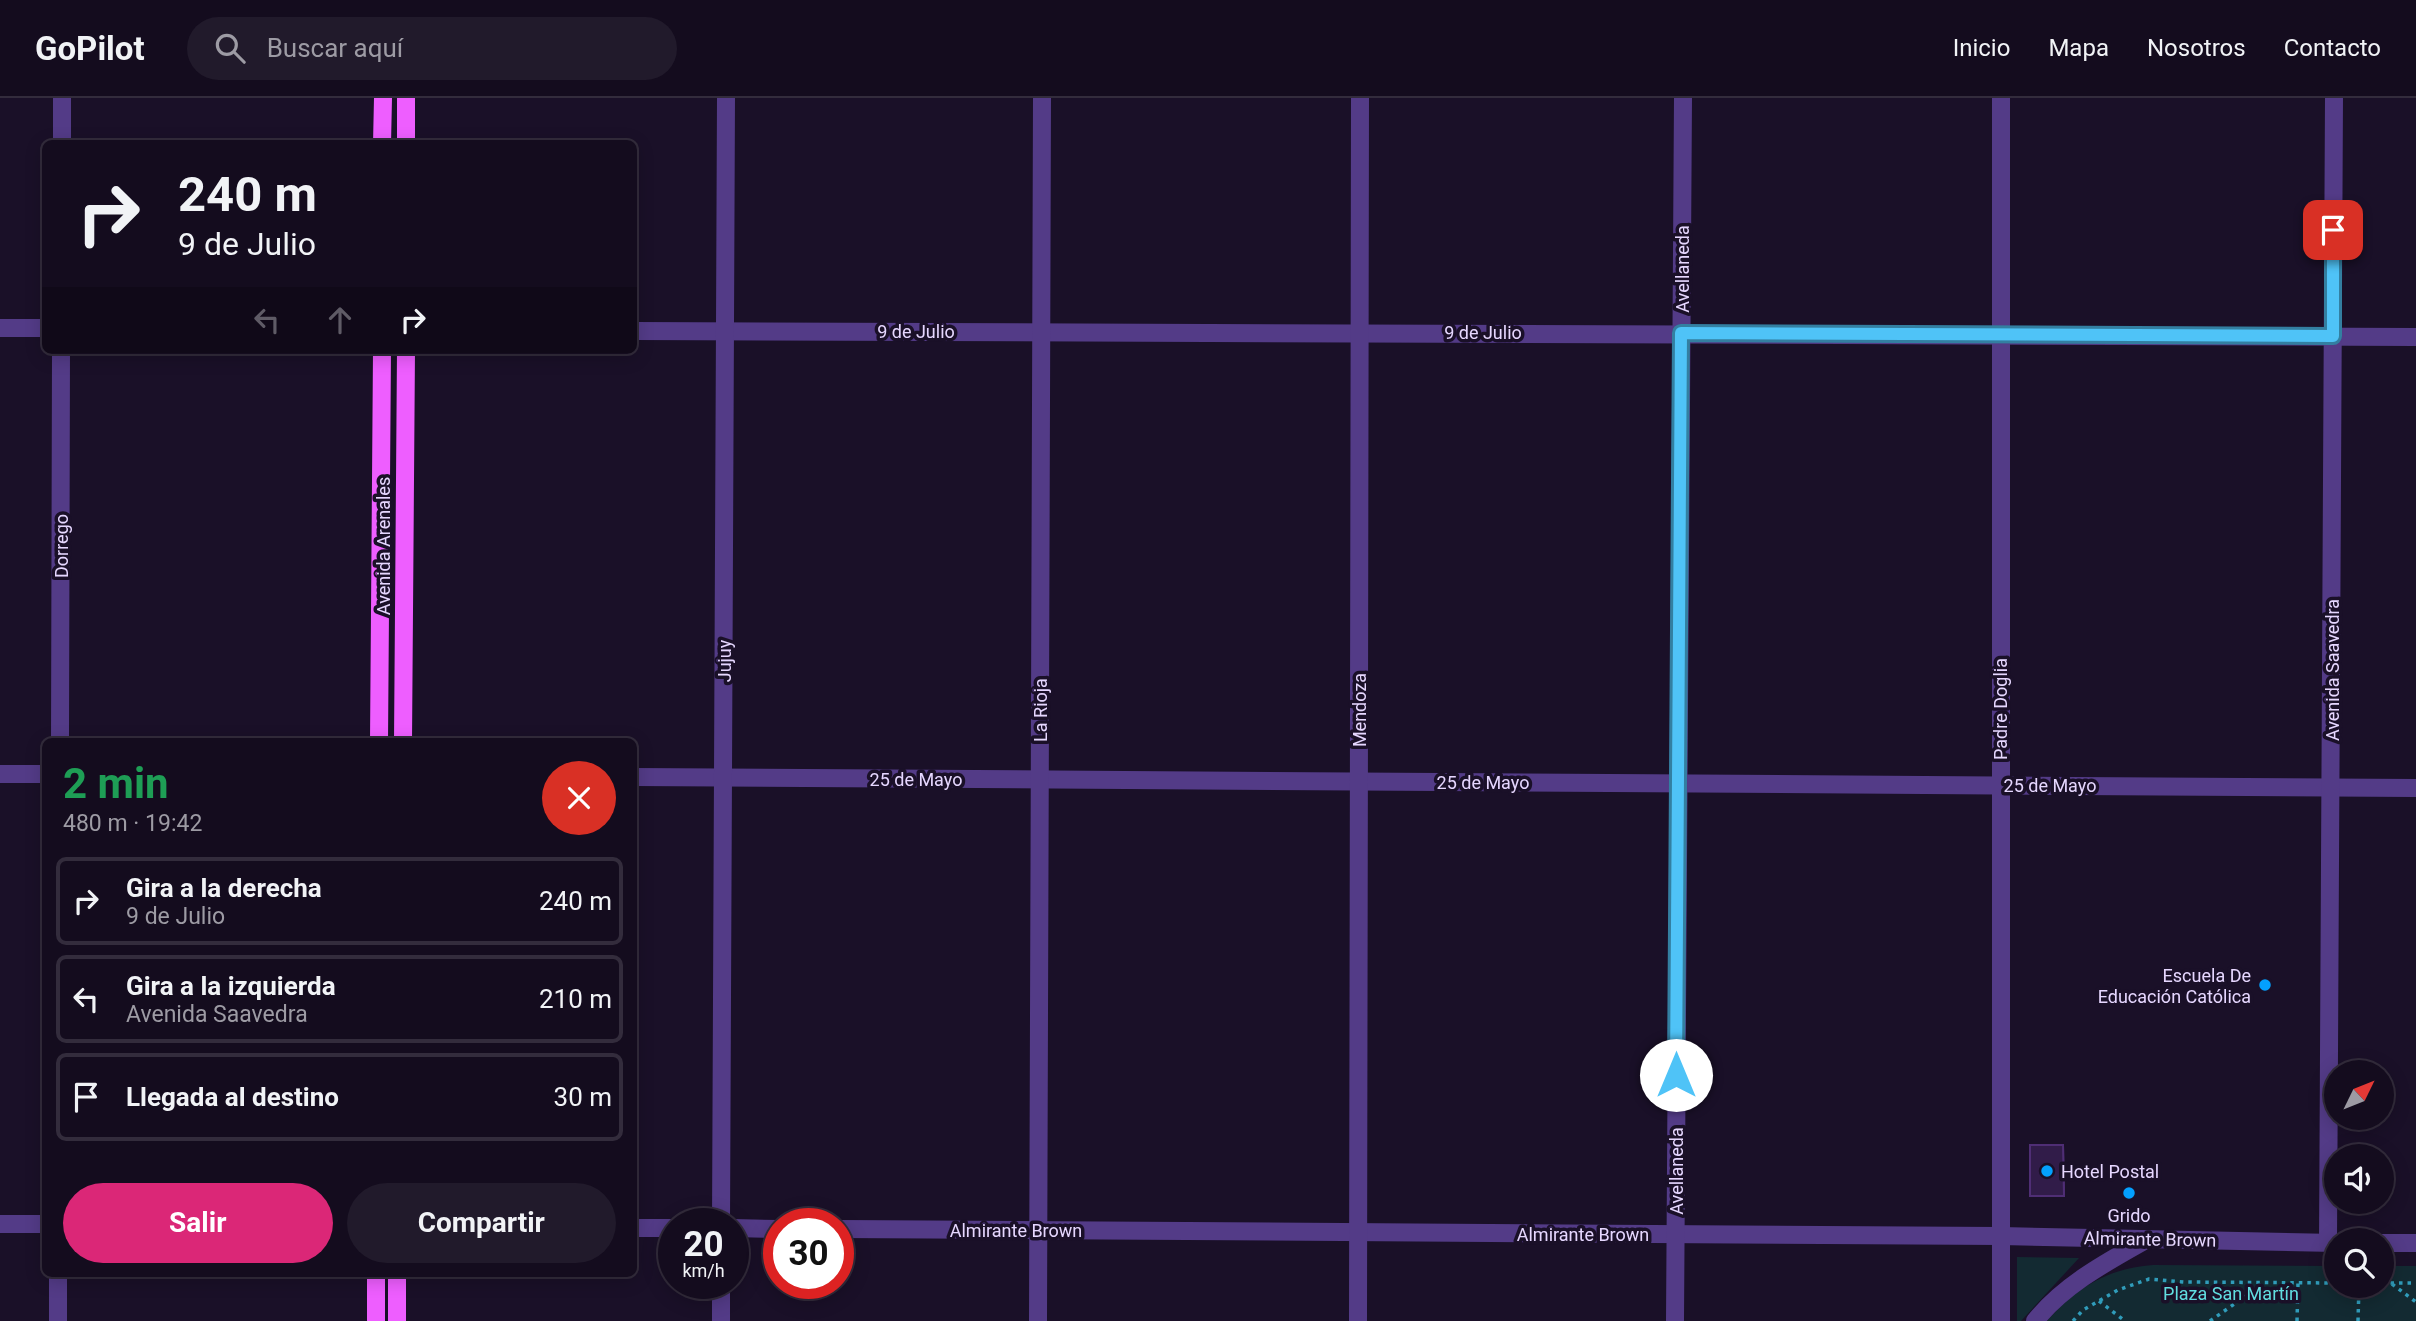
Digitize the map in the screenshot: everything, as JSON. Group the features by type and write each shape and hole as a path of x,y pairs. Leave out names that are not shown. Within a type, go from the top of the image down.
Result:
{"main road":[{"path":"382,140 383,98"},
{"path":"406,98 406,140"},
{"name":"Avenida Arenales","path":"379,738 382,354"},
{"name":"Avenida Arenales","path":"403,738 406,354"},
{"path":"376,1277 376,1321"},
{"path":"397,1277 397,1321"}],"street":[{"path":"62,98 62,140"},
{"name":"Jujuy","path":"721,1208 726,98"},
{"name":"La Rioja","path":"1038,1321 1042,98"},
{"name":"Mendoza","path":"1358,1321 1360,98"},
{"name":"Avellaneda","path":"1675,1321 1683,98"},
{"name":"Padre Doglia","path":"2001,98 2001,1321"},
{"name":"Avenida Saavedra","path":"2332,1228 2334,98"},
{"path":"0,328 42,328"},
{"name":"9 de Julio","path":"637,331 2416,337"},
{"name":"Dorrego","path":"60,738 61,354"},
{"path":"0,774 42,774"},
{"name":"25 de Mayo","path":"637,777 2416,788"},
{"path":"0,1224 42,1224"},
{"path":"637,1228 658,1228"},
{"name":"Almirante Brown","path":"854,1229 2001,1236 2324,1243"},
{"path":"2035,1321 2062,1292 2101,1265 2148,1239"},
{"path":"2394,1243 2416,1243"},
{"path":"58,1277 58,1321"},
{"path":"721,1299 721,1321"}],"path":[{"path":"2073,1321 2083,1310 2099,1301 2149,1279 2324,1283"},
{"path":"2210,1321 2265,1282"},
{"path":"2297,1321 2298,1283"},
{"path":"2394,1283 2416,1283"},
{"path":"2394,1286 2416,1302"},
{"path":"2358,1321 2359,1298"},
{"path":"2099,1301 2124,1321"}],"green space":[{"path":"2017,1257 2079,1258 2021,1321 2017,1321"},
{"name":"Plaza San Martín","path":"2324,1266 2324,1298 2394,1298 2394,1266 2416,1266 2416,1321 2047,1321 2069,1299 2094,1282 2107,1275 2137,1267"}],"building":[{"name":"Hotel Postal","path":"2030,1145 2063,1145 2064,1196 2030,1196"},
{"name":"Hotel Postal","path":"2030,1145 2063,1145 2064,1196 2030,1196"}],"place":[{"name":"Escuela De Educación Católica","path":"2265,985"},
{"name":"Hotel Postal","path":"2047,1171"},
{"name":"Grido","path":"2129,1193"}],"route":[{"path":"1676,1075 1681,333 2333,336 2333,230"}]}
